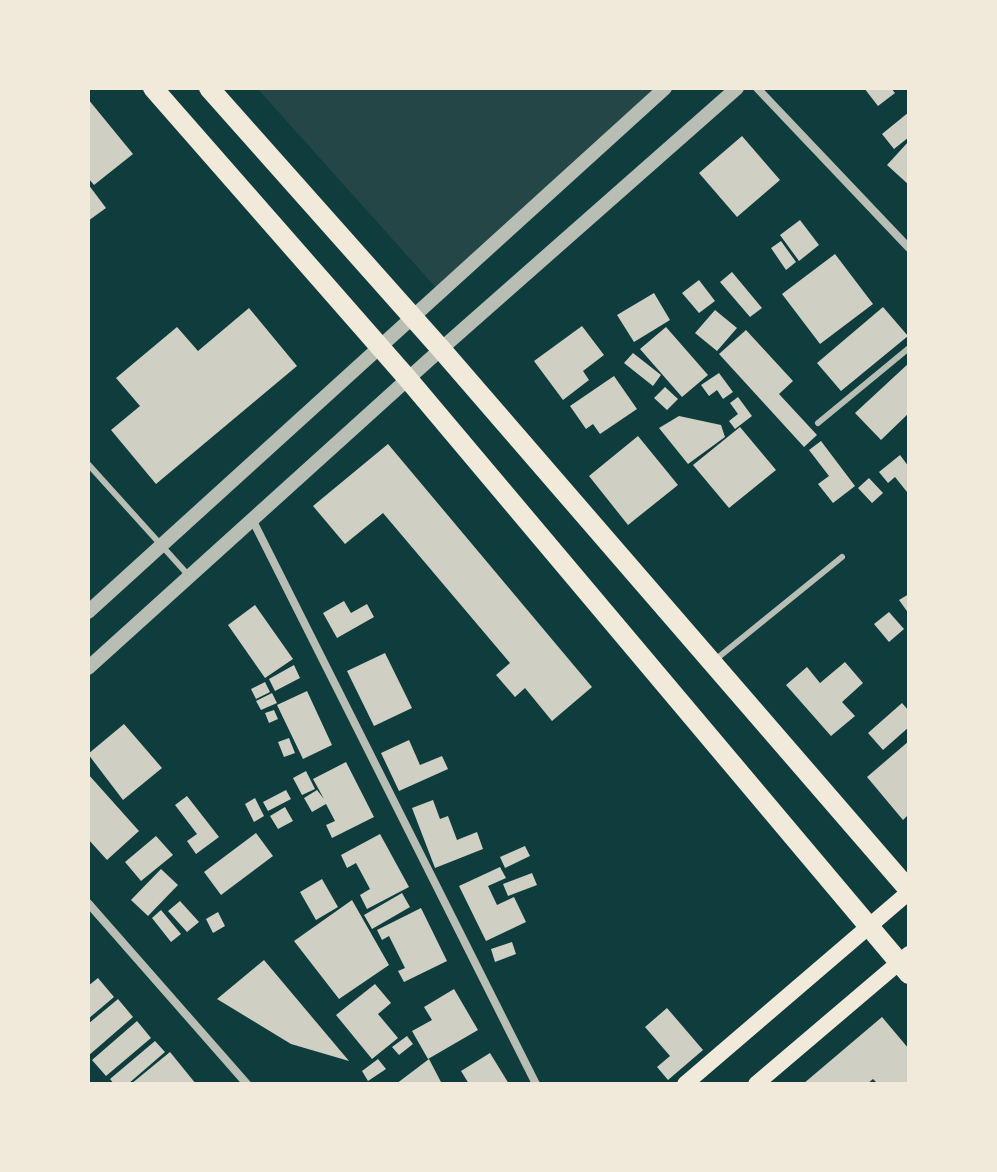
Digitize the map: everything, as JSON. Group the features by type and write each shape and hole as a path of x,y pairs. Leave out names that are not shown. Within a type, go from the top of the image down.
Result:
{"main road":[{"path":"153,88 408,379 818,869 869,928 906,963 756,1084"},
{"path":"209,88 411,319 441,349 909,891 685,1084"}],"street":[{"path":"88,612 665,88"},
{"path":"88,668 441,349 737,88"},
{"path":"757,88 909,248"},
{"path":"253,521 536,1084"},
{"path":"88,903 247,1084"}],"lane":[{"path":"818,423 909,348"},
{"path":"88,464 190,577"},
{"path":"713,662 842,557"}],"shaded area":[{"path":"257,88 668,88 439,291"}],"building":[{"path":"864,88 891,88 895,93 878,106"},
{"path":"88,99 133,154 94,185 88,178"},
{"path":"909,112 909,137 894,149 882,134"},
{"path":"742,136 780,180 737,217 699,173"},
{"path":"909,141 909,185 887,165"},
{"path":"88,184 106,208 88,221"},
{"path":"800,220 819,245 799,261 780,235"},
{"path":"781,241 796,262 786,270 771,248"},
{"path":"835,254 873,304 820,344 782,294"},
{"path":"732,272 762,308 750,317 720,282"},
{"path":"699,280 715,301 699,313 682,293"},
{"path":"654,293 670,320 634,342 617,315"},
{"path":"883,307 908,336 841,391 817,363"},
{"path":"249,308 297,366 156,484 111,430 140,406 116,378 177,327 198,351"},
{"path":"715,310 737,328 717,351 695,333"},
{"path":"582,326 604,355 583,371 589,380 563,400 534,361"},
{"path":"666,327 708,375 682,397 640,349"},
{"path":"746,330 793,381 779,394 817,435 804,447 719,354"},
{"path":"633,353 661,375 653,386 624,363"},
{"path":"909,363 909,413 881,440 855,413"},
{"path":"719,373 733,392 723,399 717,390 709,396 701,385"},
{"path":"614,376 637,409 600,434 593,424 586,429 570,406"},
{"path":"665,387 678,399 667,410 654,398"},
{"path":"738,397 752,416 735,429 729,421 738,414 730,403"},
{"path":"679,416 721,425 725,437 688,464 659,428"},
{"path":"740,427 776,470 729,508 693,465"},
{"path":"638,436 678,485 628,525 589,476"},
{"path":"821,441 855,486 833,503 818,484 829,476 809,450"},
{"path":"388,444 592,687 552,721 525,688 515,697 496,675 510,663 383,513 345,544 313,506"},
{"path":"900,455 909,467 907,492 895,477 888,483 879,472"},
{"path":"869,478 883,493 872,503 858,488"},
{"path":"909,594 909,614 899,600"},
{"path":"344,601 351,613 367,604 374,617 337,638 323,613"},
{"path":"255,605 293,659 265,678 228,625"},
{"path":"889,612 904,629 889,642 874,624"},
{"path":"385,653 412,708 374,726 347,671"},
{"path":"845,662 863,683 842,702 855,716 831,736 786,685 807,667 820,683"},
{"path":"294,665 300,678 275,691 269,679"},
{"path":"265,682 270,692 256,699 251,689"},
{"path":"307,691 332,745 303,759 277,705"},
{"path":"272,693 277,703 261,710 256,701"},
{"path":"902,703 909,711 909,727 883,750 868,733"},
{"path":"274,710 278,719 269,723 265,713"},
{"path":"124,724 162,768 123,800 88,754"},
{"path":"289,738 295,753 284,757 278,742"},
{"path":"409,740 420,765 442,756 448,769 399,791 381,753"},
{"path":"909,741 909,814 903,820 867,777"},
{"path":"346,762 374,817 332,838 326,825 335,821 326,804 312,812 304,798 317,790 324,799 313,779"},
{"path":"306,771 315,789 302,795 293,778"},
{"path":"88,774 139,831 107,860 88,839"},
{"path":"286,790 291,799 268,811 263,802"},
{"path":"187,796 219,837 196,854 187,841 197,834 175,805"},
{"path":"255,798 264,816 254,822 245,804"},
{"path":"433,800 440,819 448,816 457,840 477,832 483,849 435,868 412,808"},
{"path":"285,807 293,821 278,829 270,816"},
{"path":"256,833 273,856 221,895 204,872"},
{"path":"380,834 409,887 367,909 360,895 370,889 356,863 347,868 341,855"},
{"path":"156,836 173,855 141,881 125,862"},
{"path":"525,846 530,856 505,868 500,857"},
{"path":"500,867 506,878 488,886 497,905 514,897 526,922 486,941 459,886"},
{"path":"161,869 178,885 148,916 131,900"},
{"path":"532,873 537,885 508,896 503,884"},
{"path":"322,879 338,907 316,920 300,892"},
{"path":"402,893 410,907 372,929 364,915"},
{"path":"352,900 389,965 339,999 294,941"},
{"path":"180,901 199,922 187,932 168,911"},
{"path":"421,908 447,961 404,982 398,971 405,968 389,936 382,940 377,930"},
{"path":"161,910 181,934 171,942 152,918"},
{"path":"218,912 225,926 213,933 206,919"},
{"path":"512,942 516,954 495,962 491,949"},
{"path":"264,960 349,1061 291,1044 217,999"},
{"path":"98,978 114,997 88,1019 88,986"},
{"path":"375,984 391,1003 378,1014 398,1038 372,1059 336,1015"},
{"path":"454,989 478,1030 428,1059 412,1031 432,1020 424,1007"},
{"path":"118,999 133,1017 88,1056 88,1024"},
{"path":"667,1008 703,1050 668,1080 657,1067 670,1056 645,1027"},
{"path":"882,1017 909,1049 909,1084 878,1084 873,1079 867,1084 803,1084"},
{"path":"137,1021 151,1038 106,1076 92,1060"},
{"path":"407,1036 413,1044 399,1055 392,1047"},
{"path":"155,1041 165,1052 128,1084 114,1084 110,1079"},
{"path":"170,1052 196,1084 131,1084"},
{"path":"490,1053 509,1084 469,1084 461,1071"},
{"path":"378,1059 386,1069 368,1081 362,1071"},
{"path":"429,1059 442,1084 396,1084"}]}
